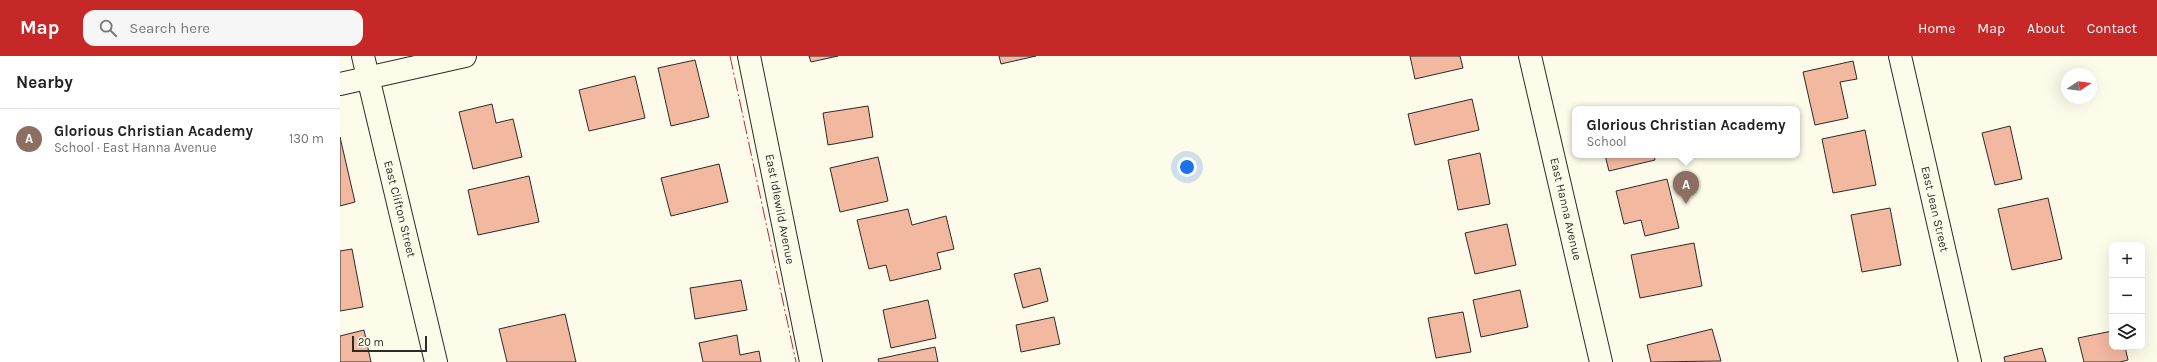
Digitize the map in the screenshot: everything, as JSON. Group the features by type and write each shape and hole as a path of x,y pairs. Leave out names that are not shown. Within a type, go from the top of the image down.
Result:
{"street":[{"name":"East Clifton Street","path":"363,56 436,362"},
{"path":"340,84 465,56"},
{"name":"East Idlewild Avenue","path":"749,56 811,362"},
{"name":"East Hanna Avenue","path":"1530,56 1601,362"},
{"name":"East Jean Street","path":"1900,56 1970,362"}],"building":[{"path":"809,56 838,56 811,62"},
{"path":"999,56 1036,56 1001,64"},
{"path":"1410,56 1460,56 1463,68 1415,79"},
{"path":"695,60 709,117 671,126 658,68"},
{"path":"1853,61 1857,79 1840,82 1848,118 1815,125 1803,72"},
{"path":"635,76 645,118 589,131 579,90"},
{"path":"1472,99 1479,130 1415,145 1408,114"},
{"path":"492,104 496,123 513,119 522,157 473,169 459,112"},
{"path":"868,106 873,137 828,145 823,113"},
{"path":"2010,126 2022,179 1995,185 1982,133"},
{"path":"1865,130 1876,185 1833,193 1822,139"},
{"path":"340,137 355,202 340,206"},
{"path":"1480,153 1490,204 1458,210 1448,160"},
{"path":"878,157 888,201 840,212 830,168"},
{"path":"1606,158 1655,158 1655,160 1609,171"},
{"path":"719,164 728,202 671,216 661,178"},
{"path":"529,176 539,222 478,235 468,190"},
{"path":"1667,179 1679,228 1645,236 1641,220 1624,224 1616,191"},
{"path":"2048,198 2062,259 2012,270 1998,209"},
{"path":"1890,208 1901,265 1862,272 1851,215"},
{"path":"908,209 912,225 946,216 954,249 937,253 941,269 890,281 886,265 869,269 857,220"},
{"path":"1507,224 1516,265 1475,274 1465,233"},
{"path":"1694,243 1702,286 1640,298 1631,255"},
{"path":"352,249 363,307 340,311 340,251"},
{"path":"1040,268 1048,301 1023,308 1014,274"},
{"path":"741,280 747,310 695,319 690,288"},
{"path":"1520,290 1528,327 1481,337 1473,300"},
{"path":"928,300 936,338 891,348 883,310"},
{"path":"1463,312 1471,352 1436,358 1428,318"},
{"path":"565,314 576,362 507,362 499,329"},
{"path":"1054,317 1060,344 1021,352 1016,325"},
{"path":"1712,329 1721,361 1651,362 1647,345"},
{"path":"364,330 371,362 340,362 340,336"},
{"path":"2109,332 2109,350 2126,350 2128,360 2120,362 2084,362 2078,338"},
{"path":"737,335 740,355 759,351 761,362 703,362 699,343"},
{"path":"935,347 938,362 879,362 878,359"},
{"path":"2042,348 2046,362 2005,362 2004,357"}],"power":[{"path":"730,56 796,362"}],"place":[{"name":"Glorious Christian Academy","path":"1686,204"}]}
